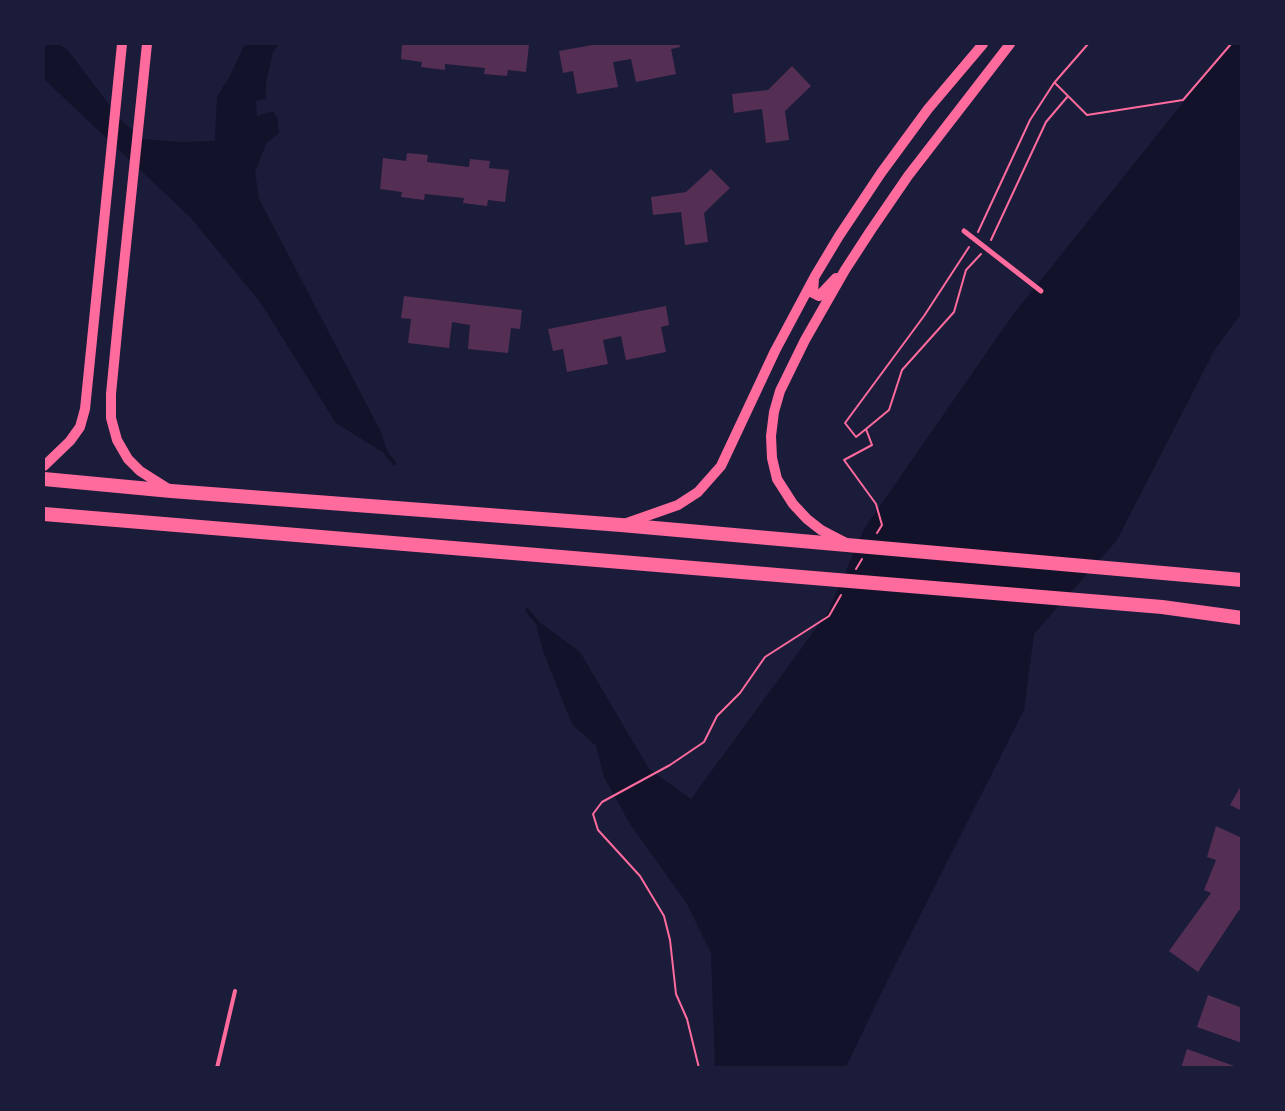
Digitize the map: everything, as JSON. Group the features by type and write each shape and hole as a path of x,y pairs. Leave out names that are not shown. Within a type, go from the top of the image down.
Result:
{"highway":[{"path":"44,479 171,491 621,525 1176,572 1242,580"},
{"path":"44,514 1162,607 1242,618"}],"main road":[{"path":"44,466 70,441 80,427 85,409 122,44"},
{"path":"147,44 111,394 111,418 117,440 128,459 140,471 171,491"},
{"path":"621,525 678,505 697,493 711,480 732,446 775,351 815,276 881,173 928,110 982,44"},
{"path":"849,545 821,530 793,504 777,479 772,458 771,436 774,412 789,371 845,270 908,176 1010,44"},
{"path":"815,276 813,292 819,296 845,270"}],"street":[{"path":"964,231 1041,291"}],"lane":[{"path":"217,1068 235,991"}],"path":[{"path":"1054,83 1087,116 1183,100 1231,44"},
{"path":"866,429 889,410 902,370 954,312 966,270 986,249 1046,122 1068,96"},
{"path":"699,1068 687,1019 676,994 670,940 664,916 640,876 598,830 593,814 603,802 669,765 704,742 717,716 730,702"}],"shaded area":[{"path":"44,44 58,44 67,49 119,118 142,139 182,142 215,141 217,96 229,78 245,44 279,44 273,52 266,83 266,99 256,101 257,116 273,111 277,118 279,133 266,144 255,172 259,199 381,432 389,456 336,423 260,302 191,218 44,79"},
{"path":"1230,44 1241,44 1241,314 1215,349 1117,540 1034,634 1024,710 846,1067 715,1067 711,953 686,902 630,824 604,777 596,746 572,724 543,651 535,619 580,652 649,769 691,799 828,612 864,529 1012,316"}],"building":[{"path":"402,44 529,44 526,72 508,70 507,76 484,74 485,68 445,64 445,70 421,67 422,62 401,59"},
{"path":"598,44 679,44 680,47 671,49 676,74 636,82 631,59 613,62 618,87 577,94 573,71 563,73 559,51"},
{"path":"792,66 811,86 785,111 789,140 766,143 762,109 734,113 732,94 768,90"},
{"path":"407,153 428,155 427,162 469,167 470,159 490,161 489,168 509,170 505,202 488,200 487,206 463,203 464,198 425,194 424,200 401,197 402,192 380,189 383,158 406,161"},
{"path":"711,169 730,188 704,213 708,242 685,245 681,212 653,215 651,197 686,192"},
{"path":"404,296 522,310 520,329 511,328 508,353 468,349 470,325 452,322 449,348 408,343 411,319 401,318"},
{"path":"666,306 669,325 661,327 666,352 626,360 621,336 603,340 608,364 567,372 563,349 553,351 548,329"},
{"path":"1242,784 1242,811 1230,805"},
{"path":"1216,826 1242,838 1242,911 1239,910 1198,972 1169,951 1211,893 1204,890 1216,860 1207,857"},
{"path":"1208,995 1242,1008 1242,1043 1197,1027"},
{"path":"1187,1049 1237,1067 1237,1068 1181,1068"}],"waterway":[{"path":"386,453 394,463"},
{"path":"527,610 536,621"}]}
